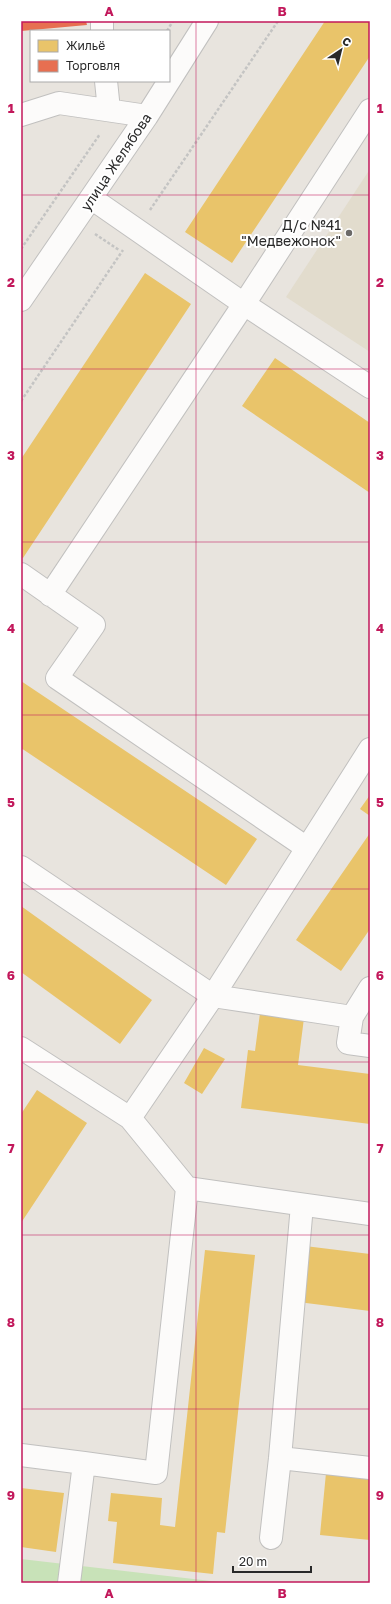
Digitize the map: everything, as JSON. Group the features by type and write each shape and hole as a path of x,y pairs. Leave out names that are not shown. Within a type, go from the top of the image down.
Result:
{"street":[{"name":"улица Желябова","path":"170,81 207,21"},
{"path":"106,82 112,111"},
{"name":"улица Желябова","path":"21,300 148,116 169,82"},
{"path":"21,115 59,103 148,116"},
{"path":"50,595 244,304 370,110"},
{"path":"91,198 244,304 370,387"},
{"path":"21,574 94,625 57,678 307,848"},
{"path":"130,1118 213,996 370,749"},
{"path":"21,867 213,996 352,1017"},
{"path":"370,988 352,1017 348,1043 370,1046"},
{"path":"23,1055 130,1118 186,1188 370,1214"},
{"path":"21,1455 156,1473 186,1188"},
{"path":"272,1538 302,1205"},
{"path":"280,1458 370,1468"},
{"path":"70,1583 84,1463"}],"path":[{"path":"170,21 170,26"},
{"path":"168,30 173,21"},
{"path":"21,250 112,111"}],"shaded area":[{"name":"Д/с №41 \"Медвежонок\"","path":"370,169 370,352 286,297"}],"green space":[{"path":"21,1559 228,1583 21,1583"}],"building: Жильё":[{"path":"325,21 370,21 370,56 232,263 185,232"},
{"path":"145,273 191,304 23,558 21,557 21,459"},
{"path":"275,358 370,423 370,493 242,406"},
{"path":"21,681 257,839 226,885 21,748"},
{"path":"370,795 370,816 360,809"},
{"path":"370,833 370,929 341,971 296,940"},
{"path":"21,906 152,1000 120,1044 21,972"},
{"path":"260,1013 304,1018 298,1065 370,1074 370,1124 241,1108 248,1050 255,1051"},
{"path":"204,1048 225,1059 202,1094 184,1083"},
{"path":"37,1090 87,1123 21,1223 21,1114"},
{"path":"305,1246 370,1254 370,1311 298,1302"},
{"path":"205,1250 255,1255 225,1533 217,1532 213,1574 113,1563 117,1522 108,1521 111,1493 162,1498 160,1525 175,1527"},
{"path":"326,1473 370,1478 370,1540 320,1535"},
{"path":"21,1488 64,1493 56,1552 21,1547"}],"building: Торговля":[{"path":"21,21 86,21 87,25 30,30 21,31"}],"place":[{"name":"Д/с №41 \"Медвежонок\"","path":"349,233"}]}
